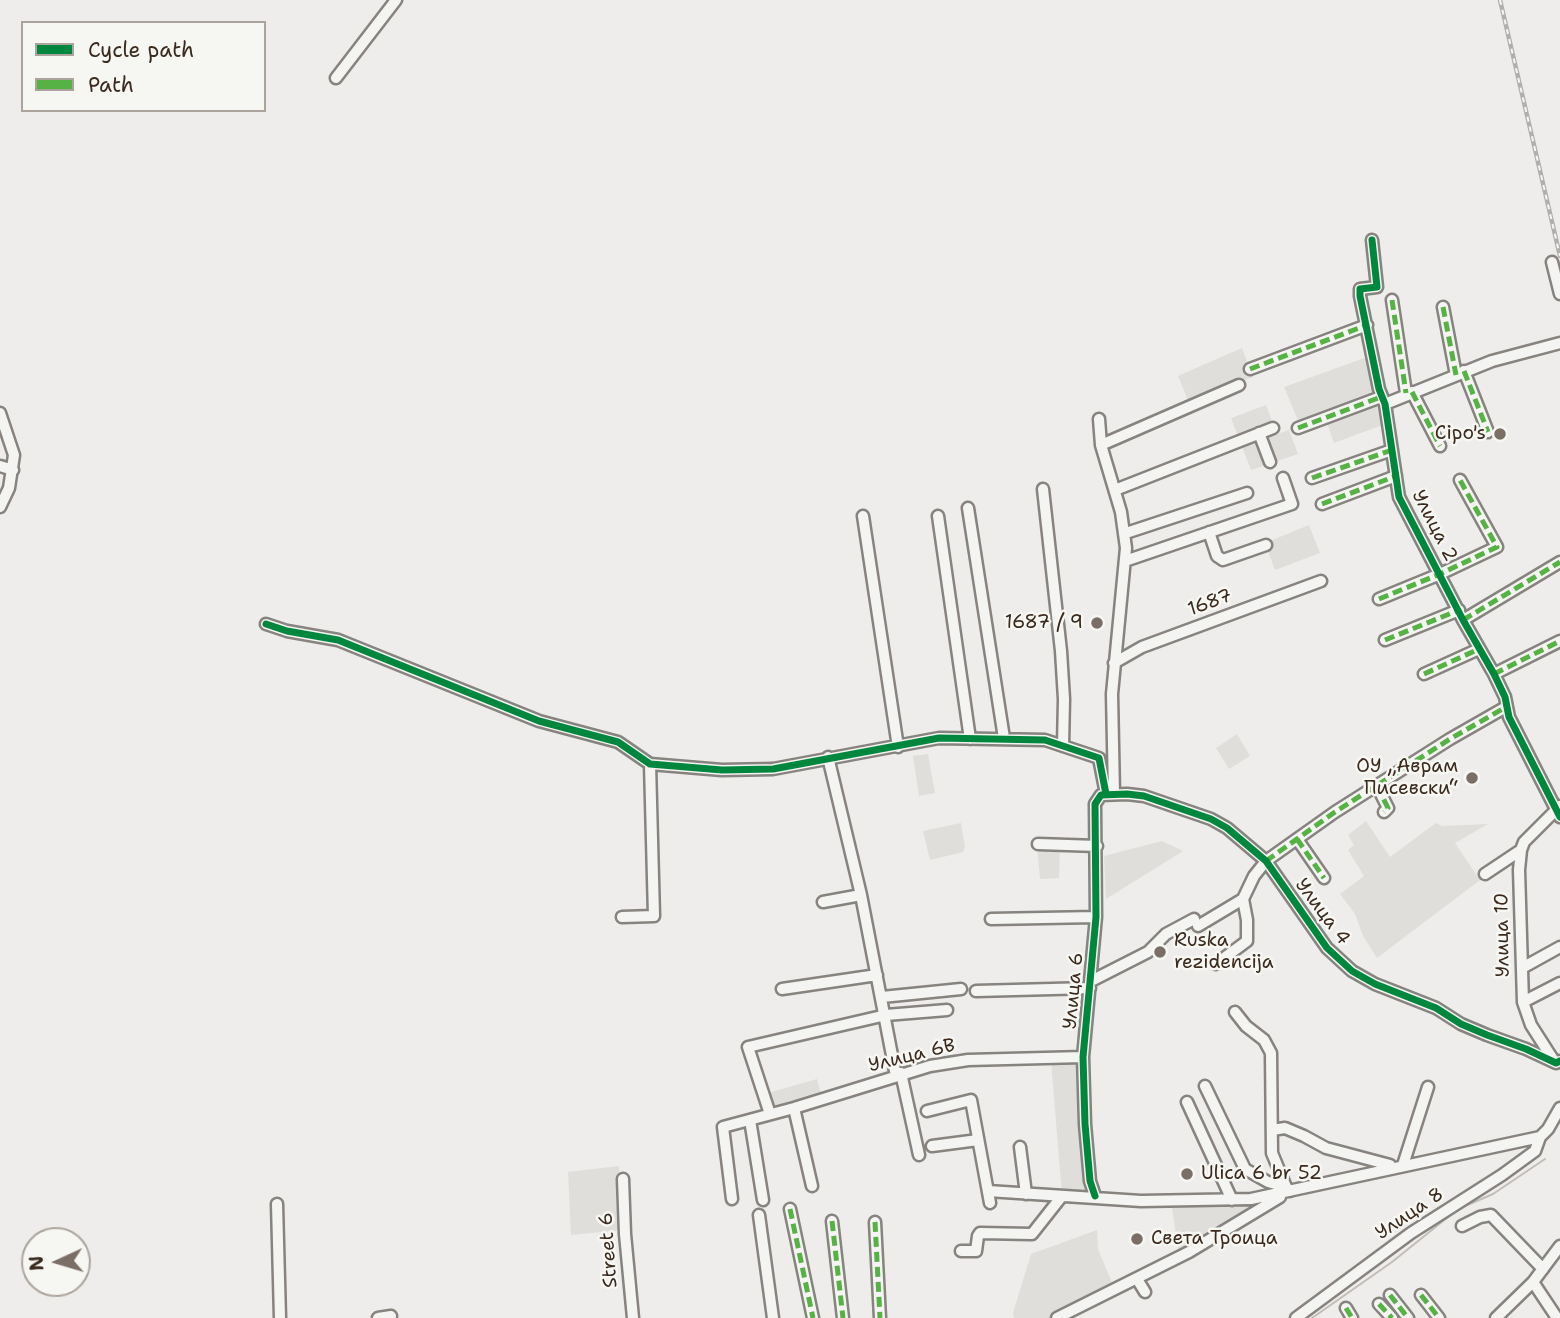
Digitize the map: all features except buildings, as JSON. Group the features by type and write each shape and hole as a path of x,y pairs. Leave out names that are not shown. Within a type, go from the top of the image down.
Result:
{"street":[{"path":"336,78 396,0"},
{"name":"Улица 2","path":"1372,240 1377,287 1360,289 1402,507 1494,674 1506,706 1559,810"},
{"path":"1552,262 1560,294"},
{"path":"1392,300 1409,393 1440,446"},
{"path":"1443,307 1460,373 1488,432"},
{"path":"1250,369 1367,325"},
{"path":"1298,429 1409,393 1511,355 1560,344"},
{"path":"1101,445 1239,385"},
{"path":"0,413 14,456 9,488 0,507"},
{"path":"1099,419 1101,445 1126,533 1112,694 1110,794"},
{"path":"1115,490 1273,428"},
{"path":"1259,433 1270,462"},
{"path":"1312,478 1392,450"},
{"path":"0,466 13,470"},
{"name":"Улица 2","path":"1322,504 1396,476"},
{"path":"1125,561 1292,504 1283,478"},
{"name":"Улица 2","path":"1378,599 1497,547 1460,480"},
{"path":"1043,489 1061,651 1063,746"},
{"path":"1126,533 1247,493"},
{"path":"968,508 1004,738"},
{"path":"863,516 898,747"},
{"path":"938,516 971,739"},
{"path":"1209,532 1217,556 1223,560 1266,545"},
{"path":"1385,640 1461,615 1560,562"},
{"name":"1687","path":"1114,663 1142,647 1321,581"},
{"path":"267,624 286,631 338,640 539,721 618,742 650,764 722,770 774,769 939,738 1045,740 1099,758 1110,794"},
{"path":"1494,674 1560,641"},
{"path":"1424,674 1479,649"},
{"path":"1216,964 1247,942 1243,899 1254,876 1266,861 1377,786 1506,706"},
{"path":"828,757 861,895 908,1125 919,1155"},
{"path":"622,916 654,916 650,764"},
{"path":"1377,786 1388,808 1384,812"},
{"name":"Улица 6","path":"1095,1196 1090,1181 1086,1135 1083,1057 1096,917 1095,804 1101,795 1110,794"},
{"name":"Улица 4","path":"1110,794 1144,796 1211,819 1243,839 1266,861 1327,948 1352,971 1375,984 1436,1008 1461,1024 1559,1064"},
{"path":"1485,874 1521,850 1524,842 1559,810"},
{"path":"1297,839 1324,878"},
{"path":"1038,844 1097,846"},
{"name":"Улица 10","path":"1521,850 1523,1002 1531,1024 1559,1064"},
{"path":"824,902 861,895"},
{"path":"976,991 1091,985 1148,952 1166,934 1243,899"},
{"path":"991,919 1096,917"},
{"path":"1522,968 1560,947"},
{"path":"782,989 877,975"},
{"path":"1523,1002 1560,982"},
{"path":"882,997 961,989"},
{"path":"770,1114 748,1047 886,1015 947,1010"},
{"path":"1235,1012 1246,1026 1264,1040 1271,1053 1272,1153 1288,1189"},
{"name":"Улица 6B","path":"732,1199 723,1127 794,1108 899,1074 968,1060 1083,1057"},
{"path":"1205,1086 1245,1169 1288,1189"},
{"path":"1399,1165 1428,1087"},
{"path":"927,1111 971,1100 990,1203"},
{"path":"1186,1102 1232,1200"},
{"path":"794,1108 812,1186"},
{"path":"988,1191 1141,1201 1232,1200 1540,1137 1560,1108"},
{"path":"750,1120 764,1200"},
{"path":"1272,1130 1285,1128 1351,1157 1399,1165"},
{"name":"Улица 8","path":"1296,1318 1411,1233 1535,1152 1540,1137"},
{"path":"932,1146 978,1140"},
{"path":"1020,1147 1026,1194"},
{"name":"Street 6","path":"623,1179 633,1318"},
{"path":"1057,1318 1189,1252 1288,1189"},
{"path":"961,1251 976,1251 980,1233 1032,1234 1062,1196"},
{"path":"277,1204 280,1318"},
{"path":"790,1209 813,1318"},
{"path":"759,1215 773,1318"},
{"path":"1462,1226 1480,1217 1492,1215 1543,1269"},
{"path":"832,1221 843,1318"},
{"path":"875,1222 880,1318"},
{"path":"1496,1318 1533,1282 1560,1246"},
{"path":"1137,1279 1145,1292"},
{"path":"1533,1282 1557,1318"},
{"path":"1390,1295 1408,1318"},
{"path":"1421,1295 1438,1318"},
{"path":"1380,1304 1392,1318"},
{"path":"1346,1308 1352,1318"},
{"path":"378,1318 391,1315"}],"shaded area":[{"path":"1242,348 1253,377 1189,403 1178,376"},
{"path":"1370,356 1378,396 1300,425 1284,387"},
{"path":"1378,399 1382,403 1385,424 1334,443 1326,420"},
{"path":"1266,405 1277,434 1289,430 1298,454 1251,470 1231,418"},
{"path":"1309,525 1320,553 1275,570 1265,543"},
{"path":"1237,734 1250,756 1229,769 1216,748"},
{"path":"928,754 935,793 919,796 913,756"},
{"path":"1366,821 1390,857 1436,823 1442,826 1488,824 1455,843 1480,880 1377,958 1363,936 1355,914 1340,894 1364,876 1348,850 1354,845 1348,835"},
{"path":"961,823 965,847 963,852 930,860 923,831"},
{"path":"1162,841 1183,851 1106,899 1104,856"},
{"path":"1037,845 1060,846 1059,878 1040,879"},
{"path":"1051,1061 1079,1062 1088,1194 1062,1195"},
{"path":"817,1079 822,1097 773,1111 768,1093"},
{"path":"619,1166 623,1230 571,1235 568,1172"},
{"path":"1254,1202 1256,1209 1179,1255 1172,1208"},
{"path":"1097,1230 1098,1249 1115,1290 1053,1318 1014,1318 1013,1313 1031,1254"}],"waterway":[{"path":"1312,1318 1392,1262 1458,1209 1493,1194 1545,1159"}],"railway":[{"path":"1500,0 1560,256"}],"marked path":[{"path":"1392,300 1406,393"},
{"path":"1443,307 1456,375"},
{"path":"1250,369 1367,325"},
{"path":"1464,371 1488,432"},
{"path":"1412,392 1440,446"},
{"path":"1298,428 1381,397"},
{"path":"1312,478 1392,450"},
{"path":"1322,504 1396,476"},
{"path":"1379,599 1497,547 1460,480"},
{"path":"1463,620 1560,562"},
{"path":"1385,640 1459,610"},
{"path":"1494,674 1560,641"},
{"path":"1424,674 1479,649"},
{"path":"1266,861 1335,812 1506,707"},
{"path":"1377,786 1388,808 1384,812"},
{"path":"1297,839 1324,878"},
{"path":"790,1209 813,1318"},
{"path":"832,1221 843,1318"},
{"path":"875,1222 880,1318"},
{"path":"1390,1295 1408,1318"},
{"path":"1421,1295 1439,1318"},
{"path":"1379,1304 1392,1318"},
{"path":"1346,1308 1352,1318"}],"cycle path":[{"path":"1372,240 1377,287 1360,289 1360,296 1379,389 1385,404 1399,497 1494,674 1505,697 1509,717 1560,817"},
{"path":"266,624 287,631 338,640 539,721 618,742 650,764 722,770 773,769 939,738 1045,740 1099,758 1106,794"},
{"path":"1095,1196 1090,1181 1085,1124 1083,1057 1096,917 1095,804 1101,795 1144,796 1211,819 1227,828 1266,861 1327,948 1352,971 1375,984 1436,1008 1461,1024 1556,1063 1560,1061"}],"place":[{"name":"Cipo's","path":"1500,434"},
{"name":"1687 / 9","path":"1097,623"},
{"name":"ОУ „Аврам Писевски“","path":"1472,778"},
{"name":"Ruska rezidencija","path":"1160,952"},
{"name":"Ulica 6 br 52","path":"1187,1174"},
{"name":"Света Троица","path":"1137,1239"}]}
